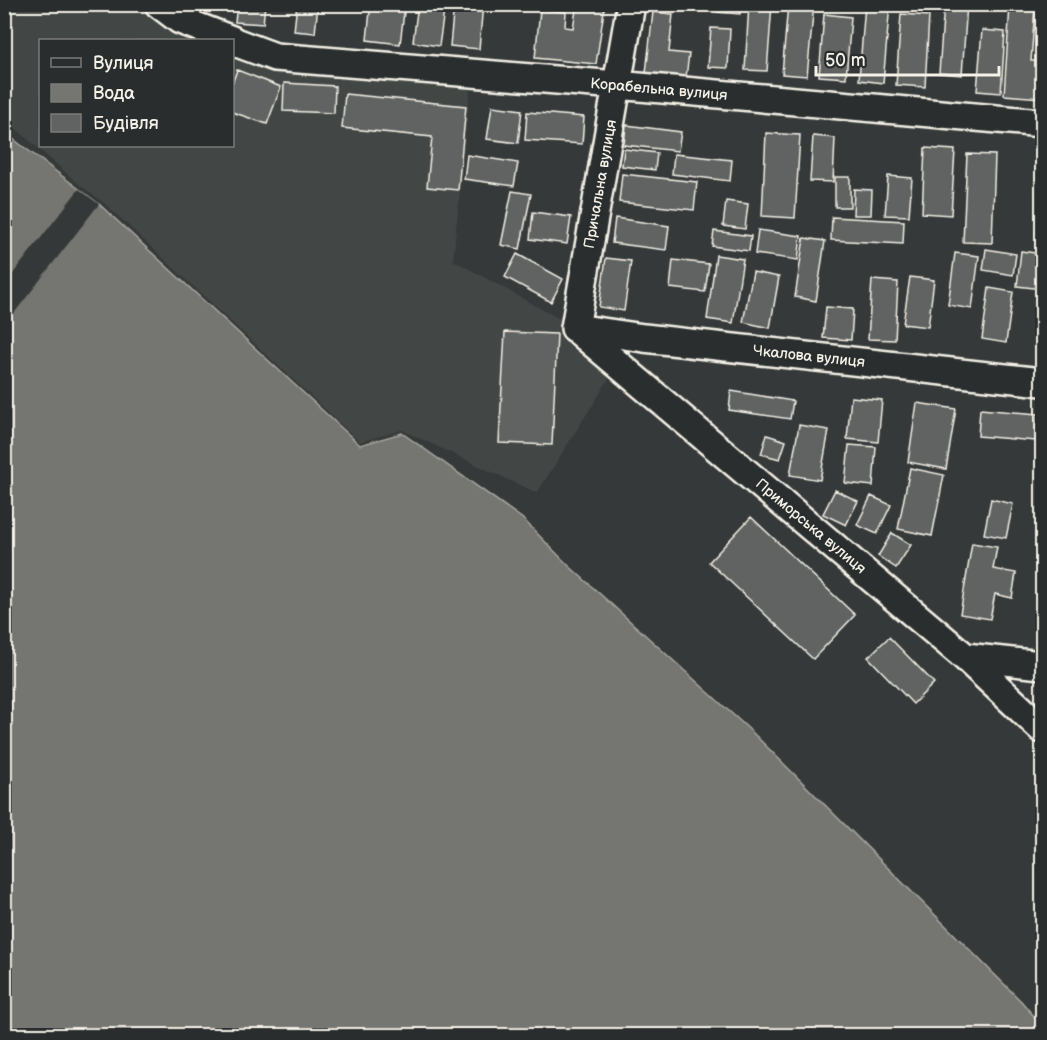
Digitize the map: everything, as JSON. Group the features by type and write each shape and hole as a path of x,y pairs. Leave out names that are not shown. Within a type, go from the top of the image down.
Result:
{"street":[{"path":"159,4 180,21 227,39"},
{"name":"Причальна вулиця","path":"575,328 631,4"},
{"name":"Корабельна вулиця","path":"234,42 275,57 1042,123"},
{"name":"Чкалова вулиця","path":"575,328 1042,382"},
{"name":"Приморська вулиця","path":"575,328 965,657 1042,729"},
{"path":"965,657 1042,665"}],"shaded area":[{"path":"5,5 145,5 177,29 202,39 39,39 39,147 234,147 234,51 272,66 470,88 453,260 567,323 617,366 537,493 402,430 360,442 103,202 81,186 5,119"}],"water":[{"path":"4,132 99,204 360,445 402,433 523,519 567,564 751,731 1022,1002 1042,1026 1042,1035 5,1035"}],"pier":[{"path":"79,189 99,204 5,325 5,284"}],"building":[{"path":"237,4 265,4 263,24 235,22"},
{"path":"297,4 318,4 315,33 294,31"},
{"path":"360,4 405,4 400,44 367,40 370,11 359,9"},
{"path":"418,4 445,4 439,46 413,42"},
{"path":"454,4 483,4 479,49 450,46"},
{"path":"577,4 605,4 596,64 535,58 540,10 566,12 565,27 573,28"},
{"path":"717,4 740,4 740,14 717,12"},
{"path":"749,4 772,4 767,71 745,70"},
{"path":"788,4 814,4 807,76 782,74"},
{"path":"865,4 890,4 883,83 859,80"},
{"path":"944,4 967,4 962,75 939,73"},
{"path":"1010,6 1035,8 1031,61 1042,61 1042,98 1004,95"},
{"path":"653,12 673,14 669,52 689,54 686,77 646,73"},
{"path":"824,14 851,17 846,78 819,76"},
{"path":"901,14 929,16 925,87 896,85"},
{"path":"711,28 730,29 728,68 708,67"},
{"path":"982,30 1005,32 1001,93 977,91"},
{"path":"237,70 281,87 267,124 234,113 234,78"},
{"path":"284,83 335,86 334,113 283,111"},
{"path":"345,94 466,106 458,190 427,187 432,137 342,128"},
{"path":"492,106 522,110 518,143 487,139"},
{"path":"527,112 584,117 582,144 525,140"},
{"path":"626,125 681,132 678,151 624,145"},
{"path":"766,133 800,135 795,218 762,216"},
{"path":"813,136 835,138 833,182 810,181"},
{"path":"925,148 955,150 951,215 922,213"},
{"path":"624,149 657,153 655,170 622,166"},
{"path":"674,154 732,160 730,181 672,174"},
{"path":"967,154 995,155 992,243 963,242"},
{"path":"467,155 518,163 514,186 464,179"},
{"path":"622,174 697,182 694,210 619,202"},
{"path":"888,176 912,178 909,216 885,215"},
{"path":"835,177 850,177 850,207 835,207"},
{"path":"854,189 872,190 871,215 853,215"},
{"path":"512,191 531,194 520,249 501,245"},
{"path":"726,201 748,204 745,229 723,226"},
{"path":"533,212 571,217 567,244 530,239"},
{"path":"832,217 904,221 903,244 831,240"},
{"path":"615,218 669,226 666,250 612,243"},
{"path":"758,230 801,236 798,260 755,254"},
{"path":"714,231 751,236 749,251 712,246"},
{"path":"804,238 825,241 816,301 795,297"},
{"path":"986,249 1016,254 1013,275 983,270"},
{"path":"1021,251 1042,254 1042,289 1017,286"},
{"path":"955,253 979,256 972,309 948,305"},
{"path":"517,254 563,279 551,302 505,277"},
{"path":"716,255 743,259 733,323 707,319"},
{"path":"606,258 631,261 624,311 599,307"},
{"path":"673,260 709,264 705,292 670,288"},
{"path":"753,272 779,277 770,328 743,322"},
{"path":"910,277 934,280 928,327 903,324"},
{"path":"872,280 898,282 895,340 868,339"},
{"path":"989,288 1013,292 1006,343 982,339"},
{"path":"826,307 853,309 851,340 823,338"},
{"path":"505,332 557,334 552,445 499,443"},
{"path":"731,391 793,401 790,419 729,410"},
{"path":"851,397 882,400 878,442 847,439"},
{"path":"917,403 956,409 946,469 908,462"},
{"path":"980,409 1038,414 1036,441 978,436"},
{"path":"799,425 829,430 820,480 790,475"},
{"path":"767,435 786,441 780,459 761,454"},
{"path":"849,445 876,447 873,486 845,483"},
{"path":"910,468 944,475 932,536 898,529"},
{"path":"835,490 858,501 846,525 823,514"},
{"path":"871,496 891,505 877,534 857,525"},
{"path":"991,499 1013,504 1006,538 984,534"},
{"path":"751,517 855,615 813,659 709,562"},
{"path":"892,533 911,545 896,568 878,556"},
{"path":"972,543 997,547 993,569 1016,573 1012,598 995,594 990,619 960,614"},
{"path":"889,637 934,683 913,704 868,657"}]}
